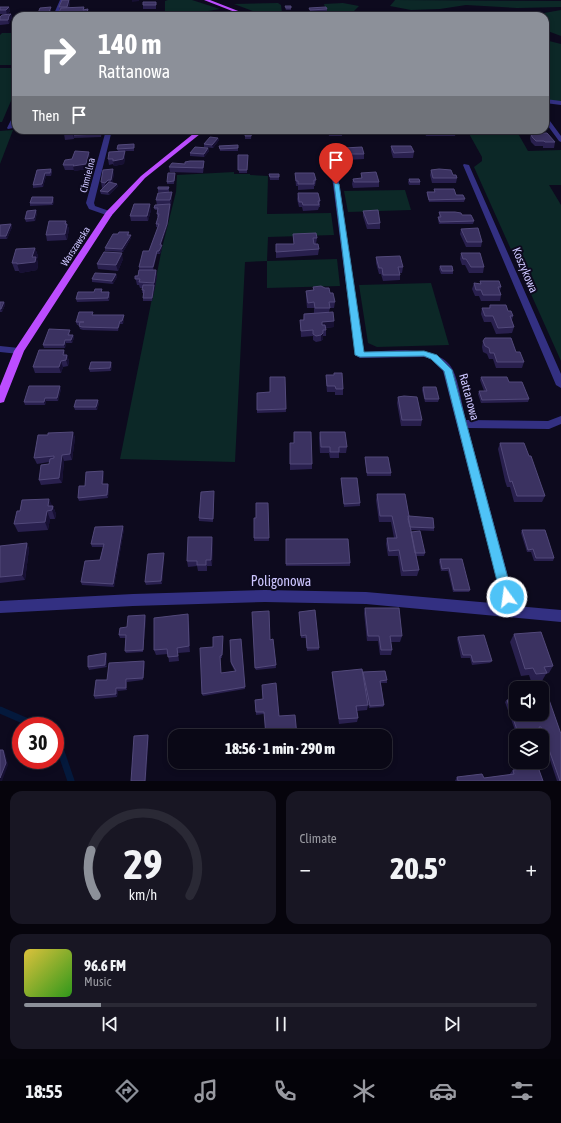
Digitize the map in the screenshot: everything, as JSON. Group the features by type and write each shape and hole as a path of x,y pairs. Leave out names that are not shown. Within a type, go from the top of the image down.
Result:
{"main road":[{"path":"206,0 238,12"},
{"name":"Warszawska","path":"0,399 19,351 109,214 143,177 197,134"}],"street":[{"path":"57,12 62,0"},
{"path":"549,102 561,104"},
{"path":"10,128 12,124"},
{"path":"549,124 561,140"},
{"name":"Chmielna","path":"108,134 90,203 92,207 109,214"},
{"name":"Koszykowa","path":"466,164 561,385"},
{"name":"Rattanowa","path":"334,169 360,355 424,354 434,357 448,370 511,612"},
{"path":"0,349 19,351"},
{"path":"463,424 550,425 561,420"},
{"name":"Poligonowa","path":"0,607 133,600 265,596 366,598 561,616"}],"green space":[{"path":"192,0 220,9 203,12 165,12 165,1"},
{"path":"395,0 561,1 561,7 517,8 466,5 440,9 411,10 390,6"},
{"path":"278,3 281,5 282,12 255,12 234,4"},
{"path":"343,3 359,6 353,12 327,12 324,4"},
{"path":"561,10 561,36 549,32 549,12"},
{"path":"2,33 12,33 12,65 0,65 0,35"},
{"path":"549,41 561,44 561,102 549,100"},
{"path":"0,68 12,68 12,98 2,122 0,122"},
{"path":"12,130 0,164 0,131"},
{"path":"469,134 518,134 528,151 561,150 561,185 549,185 561,205 561,361 474,167 482,161 482,157"},
{"path":"234,172 234,174 268,176 267,214 331,213 334,235 268,237 267,261 245,262 235,462 120,459 162,248 176,192 177,175"},
{"path":"405,190 411,210 348,212 344,191"},
{"path":"337,259 340,286 267,288 267,261"},
{"path":"431,283 449,345 377,347 368,343 359,285"}],"building":[{"path":"62,0 69,0 67,7 59,7"},
{"path":"143,2 156,2 156,5 143,5"},
{"path":"285,6 291,6 291,8 286,8"},
{"path":"0,7 9,7 6,10 0,10"},
{"path":"51,7 49,12 38,12 40,8"},
{"path":"84,7 83,10 88,9 87,12 59,12 61,8"},
{"path":"326,7 327,9 310,10 309,8"},
{"path":"11,14 8,20 0,20 2,15"},
{"path":"74,134 100,134 74,135"},
{"path":"246,134 252,134 251,136 245,136"},
{"path":"531,134 548,134 555,142 536,141"},
{"path":"210,137 218,138 212,145 204,144"},
{"path":"134,144 134,148 117,149 118,145"},
{"path":"238,145 238,148 220,149 219,146"},
{"path":"391,146 411,146 414,152 394,153"},
{"path":"195,147 208,148 204,154 190,153"},
{"path":"362,147 364,154 346,154 344,148"},
{"path":"75,151 89,152 86,164 73,166 74,165 63,165 65,160 72,159"},
{"path":"125,151 123,159 113,161 113,159 108,159 109,152"},
{"path":"238,155 248,155 247,170 238,170"},
{"path":"204,161 203,168 169,167 172,163 185,164 185,162"},
{"path":"51,169 50,173 45,173 42,184 33,185 37,170"},
{"path":"113,169 111,180 108,180 105,183 101,182 103,170"},
{"path":"431,170 451,170 453,175 456,175 457,178 433,178"},
{"path":"376,172 379,182 354,182 353,179 362,178 361,173"},
{"path":"168,173 175,173 174,181 167,182"},
{"path":"295,173 314,173 316,180 314,180 314,184 298,184"},
{"path":"269,174 279,174 279,177 270,177"},
{"path":"409,179 419,179 420,182 410,182"},
{"path":"109,182 117,184 108,192 100,191"},
{"path":"158,187 169,187 168,189 158,189"},
{"path":"434,189 454,189 456,195 463,195 465,199 429,200 427,192 435,192"},
{"path":"172,192 170,200 156,200 158,193"},
{"path":"298,193 318,193 320,201 318,201 319,205 303,205 302,202 299,202"},
{"path":"32,197 53,197 52,203 30,203"},
{"path":"134,204 150,204 147,216 130,216"},
{"path":"170,204 167,224 160,245 162,245 159,251 157,251 153,267 139,267 143,251 149,251 159,224 156,224 159,214 157,214 158,208 154,208 155,205"},
{"path":"36,210 34,218 25,219 27,211"},
{"path":"378,210 380,223 368,224 363,211"},
{"path":"439,212 455,212 461,213 462,215 471,215 474,221 440,222 438,217 441,217"},
{"path":"49,221 66,221 65,224 67,224 65,234 46,235"},
{"path":"11,224 6,236 0,236 0,225"},
{"path":"478,228 482,242 467,242 461,229"},
{"path":"119,232 129,232 127,235 131,235 122,249 105,248 113,234 118,234"},
{"path":"316,233 317,238 313,238 314,244 318,244 319,249 276,252 276,244 294,244 293,234"},
{"path":"35,248 32,257 36,257 35,262 17,264 12,263 16,249"},
{"path":"104,252 122,253 116,265 97,264"},
{"path":"461,253 480,253 484,267 471,267 466,259 463,259"},
{"path":"400,256 403,267 398,267 400,275 383,275 382,268 379,268 376,257"},
{"path":"440,266 452,266 453,271 442,271"},
{"path":"139,270 156,270 154,283 139,282 140,279 135,279 135,276 138,276"},
{"path":"95,273 116,274 112,281 92,279"},
{"path":"480,281 499,281 501,287 498,287 501,295 483,295 481,290 476,290 474,283 481,284"},
{"path":"143,285 154,285 152,298 143,298"},
{"path":"321,286 329,288 330,293 333,293 335,302 329,302 330,308 315,308 314,302 308,303 306,291 314,290 313,287"},
{"path":"95,289 102,289 101,292 109,292 108,298 76,299 78,292 94,292"},
{"path":"0,302 4,302 1,309 0,309"},
{"path":"490,305 506,305 508,311 511,311 513,316 510,316 514,327 498,328 493,316 485,316 482,308 490,308"},
{"path":"79,312 93,312 92,315 124,315 118,328 82,327 79,326 80,322 76,322"},
{"path":"333,312 334,321 322,322 322,325 325,325 326,330 323,330 321,335 316,336 313,334 313,330 301,331 300,320 304,320 304,314"},
{"path":"49,329 70,330 68,335 73,335 71,340 65,340 64,345 43,345"},
{"path":"485,338 511,338 516,352 520,352 524,362 497,362 494,353 490,353 489,348 485,346 483,341"},
{"path":"39,350 64,350 63,355 67,355 66,360 61,361 59,367 33,367"},
{"path":"91,362 111,362 110,368 89,369"},
{"path":"334,373 342,373 343,389 336,389 335,386 327,386 326,375 334,375"},
{"path":"270,377 285,377 286,409 257,410 257,393 270,392"},
{"path":"481,377 507,377 509,382 522,382 529,399 482,400 479,391 487,391"},
{"path":"29,386 60,386 57,398 45,398 44,402 24,402"},
{"path":"423,387 436,387 439,399 425,399"},
{"path":"398,397 417,397 422,420 402,420"},
{"path":"76,400 98,400 96,407 74,407"},
{"path":"73,432 70,454 62,455 59,478 39,480 41,465 49,464 50,459 54,458 54,456 34,458 38,435"},
{"path":"294,432 311,432 312,464 290,464 290,443 294,443"},
{"path":"320,432 345,432 347,447 339,447 339,452 330,452 330,447 321,447"},
{"path":"500,443 524,443 529,456 531,456 545,496 517,496 512,481 510,482"},
{"path":"365,457 388,457 391,473 367,473"},
{"path":"103,471 102,484 108,484 107,495 78,498 79,486 85,486 86,472"},
{"path":"341,478 357,478 360,503 344,504"},
{"path":"214,491 213,519 199,518 201,492"},
{"path":"377,494 405,494 419,570 403,571 399,550 389,551 387,538 397,538 392,516 380,516"},
{"path":"49,499 48,506 53,506 52,510 47,511 45,522 14,524 17,511 20,511 22,500"},
{"path":"256,503 268,503 269,538 254,538"},
{"path":"409,516 433,518 434,528 410,527 408,519"},
{"path":"123,526 113,584 81,582 85,561 100,560 104,544 91,544 95,527"},
{"path":"522,530 545,530 554,558 536,558 533,549 528,550"},
{"path":"420,531 425,553 415,553 411,532"},
{"path":"188,537 212,537 211,560 206,560 206,565 197,565 197,561 187,561"},
{"path":"286,539 348,539 350,563 286,564"},
{"path":"27,543 22,575 0,577 0,546"},
{"path":"164,553 161,581 145,582 148,554"},
{"path":"440,559 462,559 470,590 454,590 449,568 442,569"},
{"path":"365,608 399,608 402,636 390,636 392,650 381,650 379,636 368,636"},
{"path":"315,610 319,648 307,648 306,635 301,636 299,612"},
{"path":"269,611 270,640 273,639 276,665 255,668 252,612"},
{"path":"188,614 189,646 177,648 178,656 168,657 167,649 154,650 154,618"},
{"path":"145,615 143,650 125,651 126,635 119,635 120,628 127,627 128,616"},
{"path":"541,632 553,666 544,667 547,673 536,674 533,668 525,669 514,634"},
{"path":"484,635 492,661 473,662 471,655 463,655 458,637"},
{"path":"223,636 222,655 220,656 221,673 236,671 231,662 230,640 241,639 245,687 202,694 200,648 213,647 213,637"},
{"path":"106,653 105,665 88,667 88,656"},
{"path":"144,661 143,678 126,679 126,688 116,688 116,694 94,696 96,680 107,680 109,663"},
{"path":"362,669 368,705 356,706 358,718 339,719 332,672"},
{"path":"385,671 387,680 380,681 384,705 370,706 363,672"},
{"path":"276,683 279,716 295,715 296,729 265,729 264,712 256,712 255,700 263,699 262,685"},
{"path":"549,700 561,734 561,781 549,750 549,729 542,729 539,727 540,729 517,729 514,721 549,721"},
{"path":"148,735 145,781 131,781 134,736"},
{"path":"0,750 3,750 6,763 0,778"},
{"path":"539,769 543,781 458,781 457,777 482,774 484,778 514,774 513,770"}],"waterway":[{"path":"0,710 16,717"},
{"path":"64,760 71,781"}],"route":[{"path":"336,184 360,355 424,354 440,360 448,370 507,597"}]}
